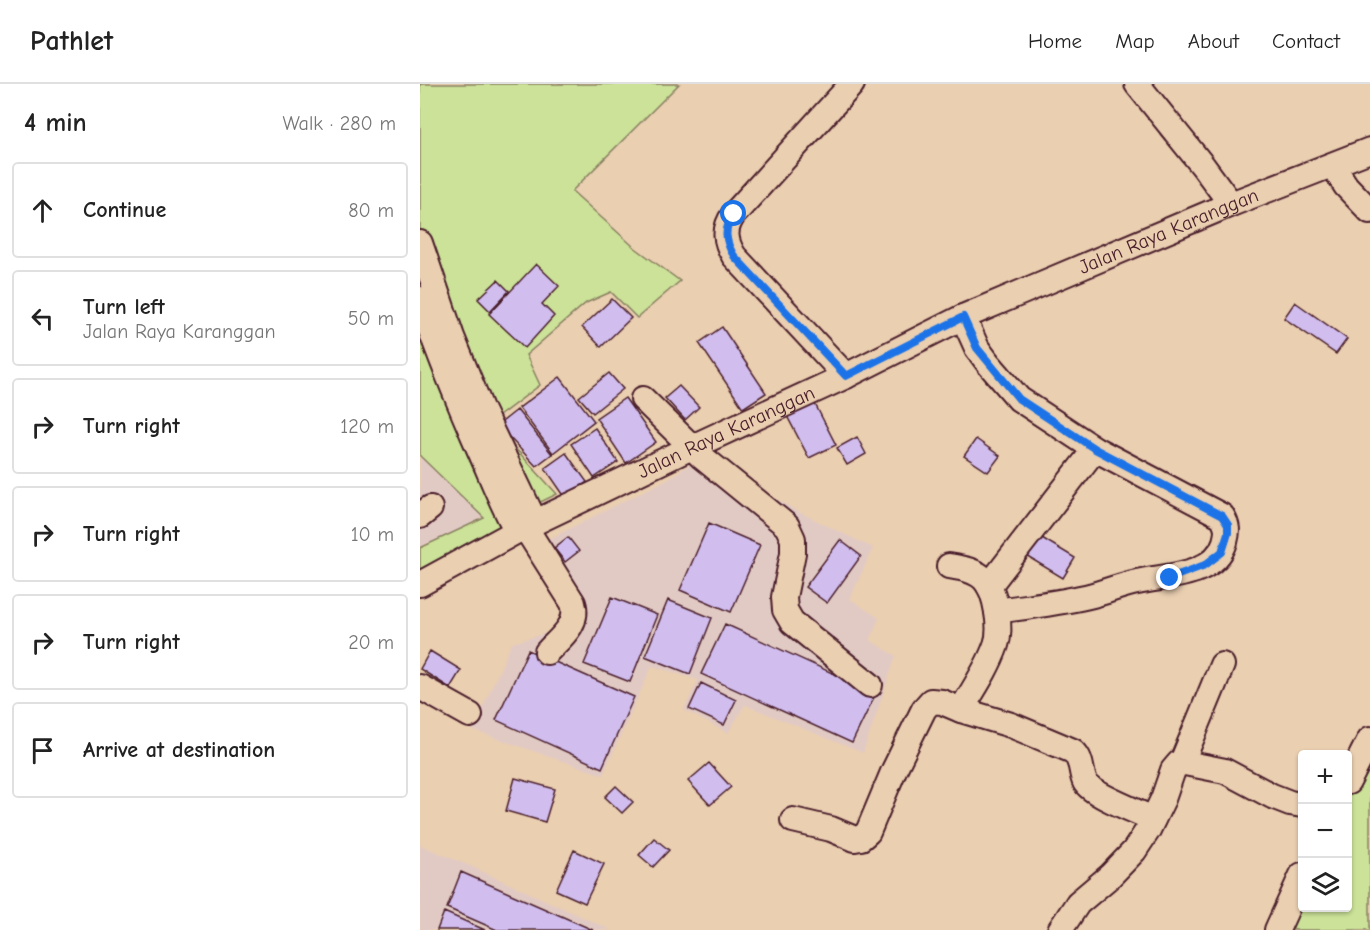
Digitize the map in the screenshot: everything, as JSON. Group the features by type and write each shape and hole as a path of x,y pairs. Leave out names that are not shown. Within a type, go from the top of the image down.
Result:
{"street":[{"path":"846,376 734,256 726,234 729,221 734,214 852,84"},
{"path":"1137,84 1231,204"},
{"name":"Jalan Raya Karanggan","path":"420,584 526,527 846,376 963,317 1231,204 1370,150"},
{"path":"1333,166 1346,186 1370,211"},
{"path":"420,243 481,431"},
{"path":"420,299 435,343 481,431 526,527 573,603 575,611 573,623 547,652"},
{"path":"963,317 977,348 1019,399 1095,449 1222,516 1228,525 1222,552 1205,565 1170,578 1136,582 1073,600 997,611"},
{"path":"643,399 692,447 787,526 793,539 793,553 784,597 785,610 792,622 870,685"},
{"path":"989,586 1095,449"},
{"path":"949,566 974,573 984,579 989,586 999,621 997,644 961,711"},
{"path":"1060,930 1078,903 1110,876 1134,851 1163,799 1173,770 1182,762 1222,665"},
{"path":"420,687 470,715"},
{"path":"793,820 831,829 850,838 861,837 868,832 894,770 924,709 931,701 942,702 961,711 1011,725 1073,752 1078,756 1089,787 1108,799 1153,819"},
{"path":"1352,773 1370,739"},
{"path":"1182,762 1225,771 1272,796 1299,804"},
{"path":"1277,930 1298,884"}],"shaded area":[{"path":"420,456 484,518 420,548"},
{"path":"702,457 799,512 873,548 850,599 879,618 870,640 896,656 863,753 745,705 728,733 684,710 698,680 652,666 603,775 472,730 512,643 554,631 585,613 547,540 666,480"},
{"path":"420,845 468,865 611,930 420,930"}],"green space":[{"path":"420,84 679,84 572,191 634,247 680,281 637,318 611,292 586,303 526,355 540,385 491,422 557,494 528,508 517,531 420,584 420,548 484,518 420,456"},
{"path":"1370,739 1370,930 1276,930 1298,883 1298,912 1352,912 1352,774"}],"building":[{"path":"536,264 559,286 542,304 554,316 525,348 489,314"},
{"path":"498,280 509,291 490,311 478,299"},
{"path":"612,299 631,318 601,347 582,327"},
{"path":"1295,302 1347,339 1336,354 1284,318"},
{"path":"722,327 766,393 743,408 699,343"},
{"path":"609,373 623,389 593,413 579,397"},
{"path":"560,377 594,421 553,453 519,408"},
{"path":"679,386 699,407 685,420 665,398"},
{"path":"625,398 656,442 626,463 596,418"},
{"path":"814,402 836,445 809,458 787,416"},
{"path":"517,410 552,454 536,466 498,425"},
{"path":"595,428 618,462 594,478 571,444"},
{"path":"857,437 866,454 847,465 837,448"},
{"path":"976,439 1000,456 988,472 964,456"},
{"path":"566,453 587,482 565,497 545,468"},
{"path":"709,523 760,545 731,612 680,590"},
{"path":"1037,535 1075,558 1063,578 1025,555"},
{"path":"568,537 579,551 565,562 554,548"},
{"path":"840,540 861,556 827,603 805,587"},
{"path":"612,597 657,615 630,682 584,664"},
{"path":"668,600 712,618 690,674 645,656"},
{"path":"725,624 876,693 852,743 701,674"},
{"path":"528,650 634,697 602,768 496,720"},
{"path":"430,651 461,670 450,688 420,669"},
{"path":"701,683 736,700 724,725 689,709"},
{"path":"709,763 731,787 710,805 688,781"},
{"path":"515,778 555,789 545,822 506,811"},
{"path":"616,786 633,802 622,813 605,797"},
{"path":"654,838 669,850 653,867 639,855"},
{"path":"574,850 604,864 585,903 556,890"},
{"path":"461,872 593,930 497,930 447,908"},
{"path":"444,912 485,930 437,930"}],"route":[{"path":"734,214 726,227 727,241 734,256 846,376 963,317 977,348 1019,399 1095,449 1222,516 1228,525 1222,552 1205,565 1170,578"}]}
